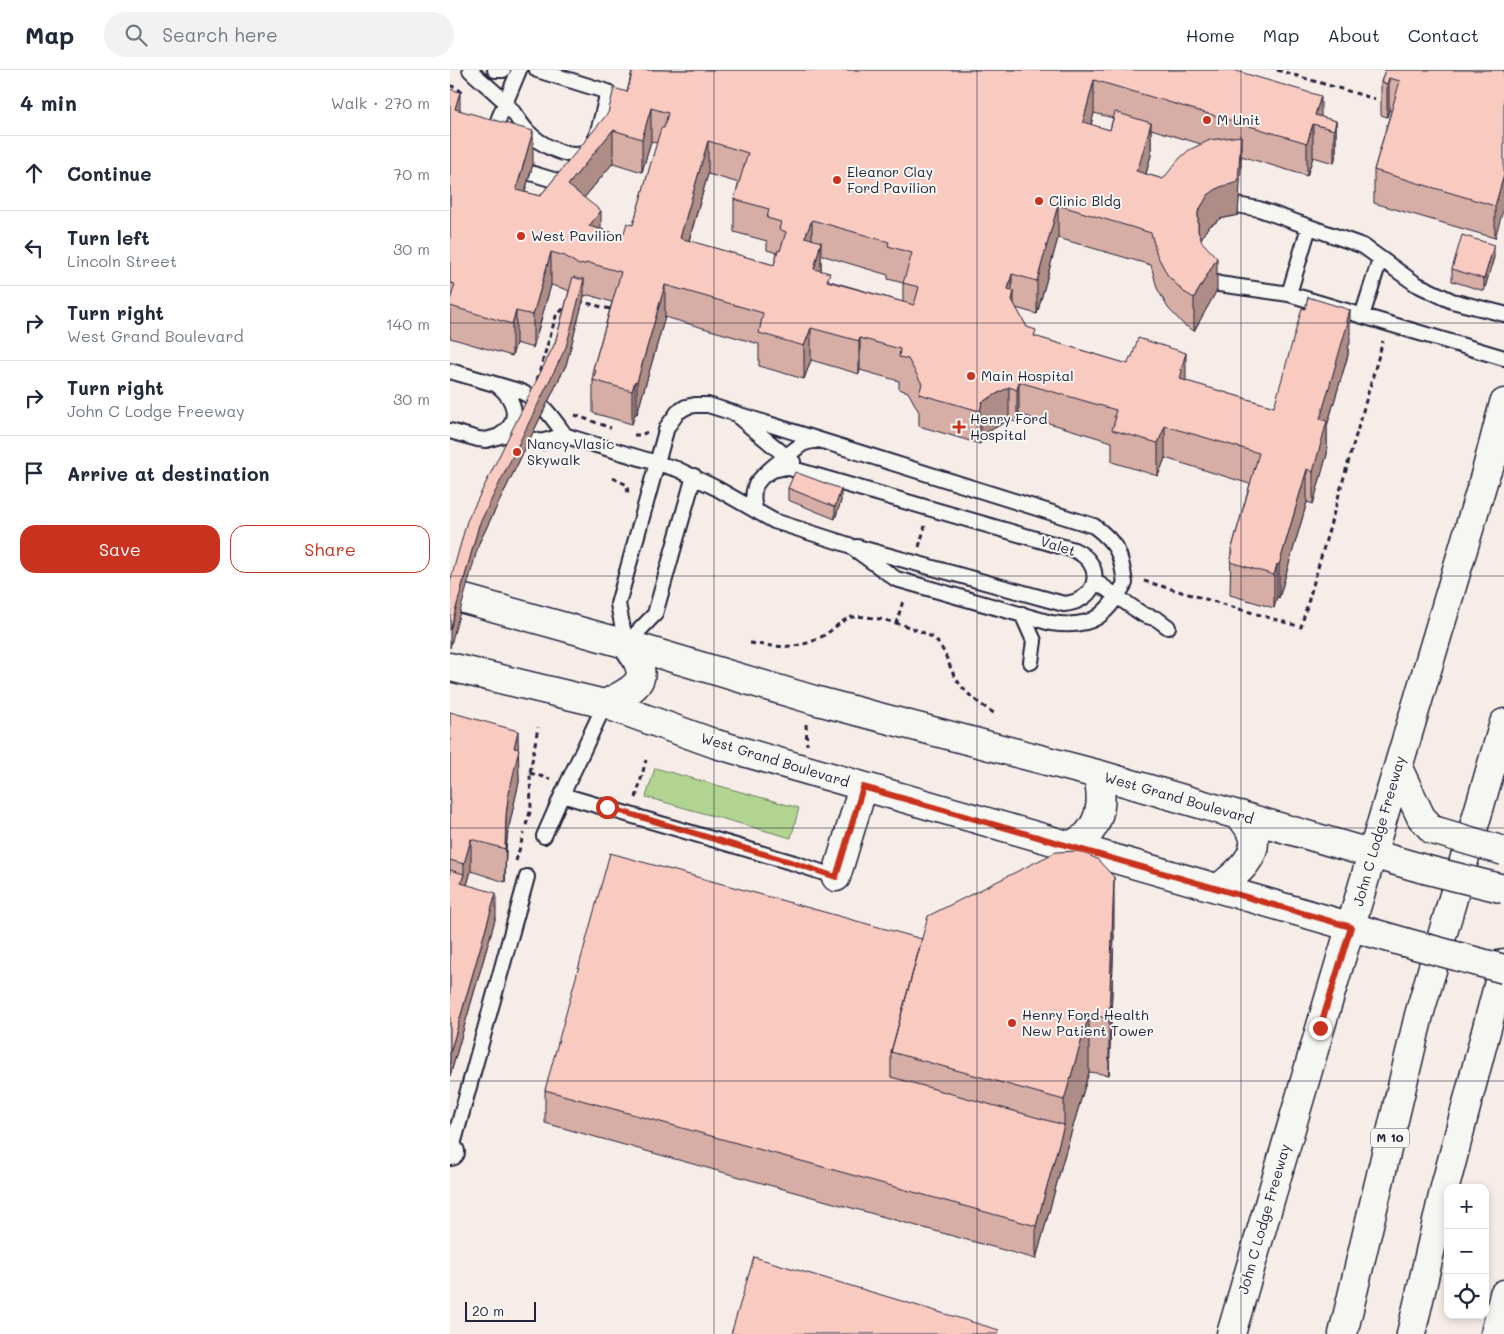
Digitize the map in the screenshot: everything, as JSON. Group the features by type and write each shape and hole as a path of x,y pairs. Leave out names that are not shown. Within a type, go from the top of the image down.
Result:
{"main road":[{"path":"1486,472 1504,403"},
{"path":"1486,472 1504,437"},
{"name":"John C Lodge Freeway","path":"1231,1334 1486,472"},
{"name":"West Grand Boulevard","path":"450,595 626,644 814,700 1097,774 1373,853 1424,870 1504,889"},
{"path":"605,704 628,693 636,685 640,677 641,667 626,644"},
{"name":"West Grand Boulevard","path":"450,667 605,704 716,744 1351,927 1504,969"},
{"name":"M 10","path":"1343,1334 1419,1015 1504,724"},
{"path":"1398,768 1421,817 1433,830 1504,851"},
{"path":"1070,846 1086,836 1096,822 1102,805 1101,789 1097,774"},
{"path":"836,877 863,787"},
{"path":"1219,888 1244,866 1253,850 1254,837 1240,815"},
{"path":"1411,1334 1444,1188 1504,963"},
{"path":"1495,1334 1504,1294"}],"lane":[{"path":"470,70 505,102 528,132 543,143 558,151 572,155 582,155 589,150 594,142"},
{"path":"495,70 503,70"},
{"path":"519,70 494,130 495,156 514,168 570,185 578,178"},
{"path":"537,70 608,92 587,165"},
{"path":"1212,213 1231,204 1259,209 1363,246 1416,284 1452,301 1504,314"},
{"path":"1289,294 1309,227"},
{"path":"1362,316 1380,259"},
{"path":"1191,265 1206,279 1219,284 1289,294 1504,358"},
{"path":"450,371 494,383 532,397 550,413 565,435"},
{"path":"494,383 510,398 514,410 511,425 508,430 498,437"},
{"path":"626,644 618,604 667,426 678,412 686,407 702,405 733,412 1094,526 1106,535 1118,550 1125,583 1118,596 1102,614 1092,621 1081,625 1068,626 1051,624 1022,614 896,579 849,544"},
{"path":"733,412 807,473"},
{"path":"450,431 486,440 515,434 541,442 565,435 677,469 694,476 774,521 914,563 1064,604 1080,600 1087,595 1095,581 1144,615 1157,619 1168,627"},
{"path":"756,511 753,495 757,482 786,457 808,442 821,440"},
{"name":"Valet","path":"763,476 773,470 786,467 1081,553 1095,573 1095,581"},
{"path":"626,644 655,614 694,476"},
{"path":"1022,614 1034,641 1031,662"},
{"path":"544,836 605,704"},
{"path":"562,795 836,877"},
{"path":"450,1152 526,877"}],"path":[{"path":"1277,70 1375,99"},
{"path":"450,85 469,96"},
{"path":"577,301 618,312"},
{"path":"537,380 556,316 571,303"},
{"path":"1138,580 1301,627 1385,333"},
{"path":"914,563 930,508"},
{"path":"896,624 908,583"},
{"path":"750,643 793,647 814,641 833,630 843,621 859,616 874,617 921,631 934,638 943,650 955,678 975,701 997,715"},
{"path":"806,718 807,746"},
{"path":"635,804 646,760"}],"green space":[{"path":"655,768 799,808 791,838 646,797"}],"building":[{"path":"633,70 1233,70 1321,96 1315,115 1336,121 1334,130 1313,124 1307,143 1094,80 1083,122 1110,130 1115,112 1151,123 1136,171 1163,179 1189,150 1210,140 1241,136 1238,182 1220,187 1208,195 1198,212 1198,231 1202,242 1217,258 1194,298 1184,292 1168,276 1157,255 1151,233 1058,205 1037,281 1012,274 1008,289 1014,291 1012,300 1027,327 1036,330 1034,336 1128,364 1138,338 1186,353 1180,379 1274,407 1302,308 1305,309 1308,297 1350,310 1320,419 1327,421 1313,472 1307,469 1279,565 1277,564 1274,575 1230,562 1233,551 1231,551 1259,453 1165,426 1158,443 1112,430 1116,410 1019,382 1017,390 1009,387 982,402 980,411 919,394 922,384 908,359 899,357 900,349 860,338 859,341 811,328 804,346 759,333 763,313 665,285 637,382 635,381 632,391 593,380 596,370 593,369 621,272 589,263 579,265 565,256 551,252 533,315 516,311 512,324 450,306 455,284 450,283 450,89 460,92 455,109 533,131 516,190 540,196 608,113 614,88 627,92","holes":["651,108 668,113 664,128 661,128 633,225 627,223 623,236 589,226 601,211 568,185 613,130 642,139","708,141 748,153 734,199 769,209 767,218 781,222 779,229 786,232 774,265 680,238","812,220 889,242 888,246 912,253 903,283 919,287 914,305 827,281 830,273 814,269 821,242 805,237"]},
{"path":"1385,70 1504,70 1504,175 1495,206 1374,170 1400,81 1389,78 1387,84 1381,82"},
{"path":"1462,235 1494,245 1484,279 1452,269"},
{"path":"573,277 584,279 566,347 479,525 450,630 450,582 467,521 555,343"},
{"path":"795,472 841,489 835,507 788,488"},
{"path":"450,712 518,731 514,748 519,749 508,798 505,849 471,839 464,864 450,860"},
{"name":"Henry Ford Health New Patient Tower","path":"1080,851 1097,859 1114,877 1109,1018 1089,1015 1064,1100 891,1052 928,916 1056,852"},
{"path":"610,853 922,939 891,1052 891,1077 1064,1125 1036,1226 545,1090"},
{"path":"450,870 464,874 461,883 496,893 450,1053"},
{"path":"754,1257 999,1330 998,1334 731,1334"}],"place":[{"name":"M Unit","path":"1207,120"},
{"name":"Eleanor Clay Ford Pavilion","path":"837,180"},
{"name":"Clinic Bldg","path":"1039,201"},
{"name":"West Pavilion","path":"521,236"},
{"name":"Main Hospital","path":"971,376"},
{"name":"Henry Ford Hospital","path":"959,427"},
{"name":"Nancy Vlasic Skywalk","path":"517,452"},
{"name":"Henry Ford Health New Patient Tower","path":"1012,1023"}],"route":[{"path":"607,807 836,877 863,787 1351,927 1320,1028"}]}
